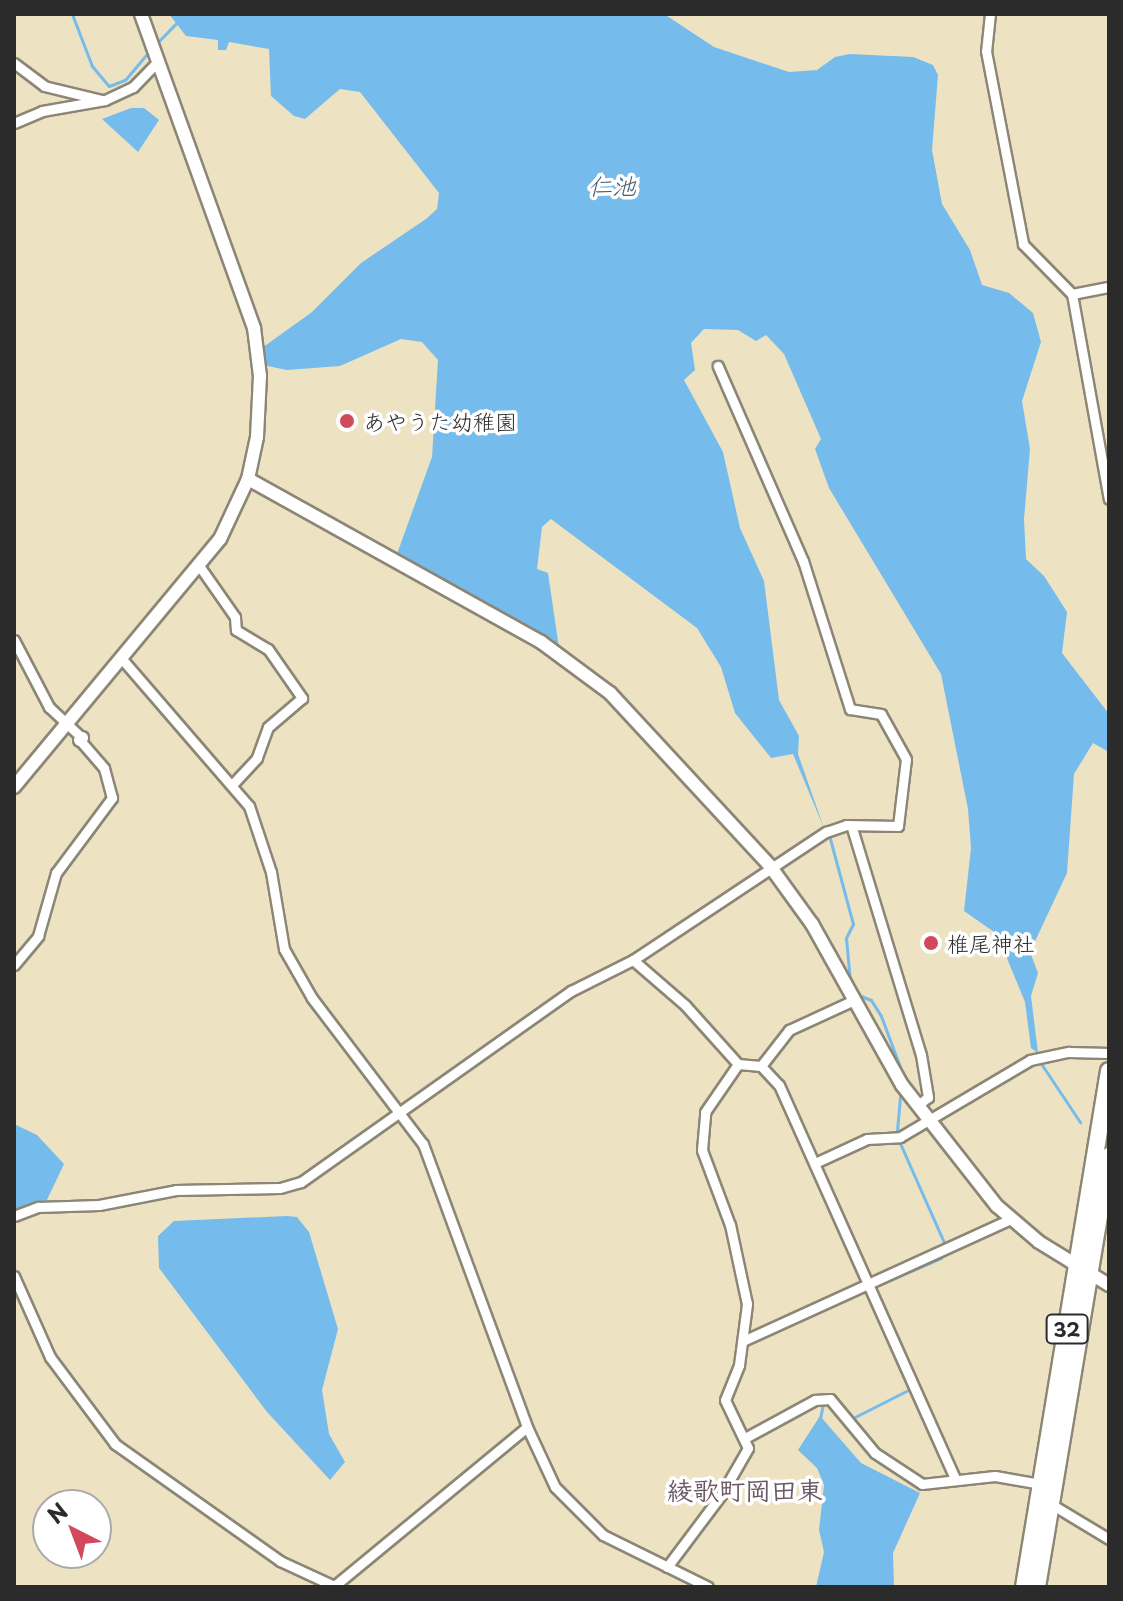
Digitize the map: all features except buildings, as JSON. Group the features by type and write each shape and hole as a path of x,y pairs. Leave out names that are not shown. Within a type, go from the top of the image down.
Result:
{"highway":[{"name":"32","path":"1037,1587 1109,1071"},
{"name":"32","path":"1024,1587 1083,1269 1109,1156"}],"street":[{"path":"14,787 200,567 220,539 248,479 259,416 254,328 155,60 141,14"},
{"path":"990,14 986,51 1023,244 1072,294 1109,499"},
{"path":"14,123 42,111 105,100 133,87 155,60"},
{"path":"14,63 54,90 105,100"},
{"path":"1072,294 1109,287"},
{"path":"14,1216 38,1207 99,1205 176,1190 280,1188 301,1182 404,1113 571,991 633,960 770,866 828,831 898,826 906,759 881,714 850,709 803,561 718,366"},
{"path":"248,479 582,669 770,866 812,924 918,1105 1010,1219 1109,1285"},
{"path":"200,567 235,617 236,630 268,649 302,698 268,727 257,758 234,783"},
{"path":"14,640 49,707 104,768 112,798 56,873 38,936 14,965"},
{"path":"122,659 234,783 260,832 284,949 347,1046 404,1113 423,1144 527,1427 555,1487 582,1517 625,1548 708,1587"},
{"path":"852,828 921,1055 928,1097 918,1105"},
{"path":"633,960 685,1005 738,1064 761,1066 779,1085 955,1479"},
{"path":"761,1066 789,1030 854,1000"},
{"path":"815,1163 867,1139 900,1137 1037,1058 1109,1053"},
{"path":"667,1567 721,1495 748,1448 725,1400 745,1340 747,1304 730,1225 702,1150 705,1112 738,1064"},
{"path":"745,1340 1010,1219"},
{"path":"14,1276 50,1357 115,1444 280,1561 334,1586 527,1427"},
{"path":"745,1438 815,1400 830,1399 875,1453 922,1484 995,1476 1041,1484"},
{"path":"1050,1504 1109,1539"}],"water":[{"name":"仁池","path":"169,14 664,14 714,47 789,72 817,70 835,57 850,54 913,57 933,65 938,75 932,150 942,204 970,250 982,285 1009,293 1033,313 1041,342 1022,401 1030,449 1024,519 1026,559 1044,576 1067,612 1062,653 1109,714 1109,752 1093,743 1074,774 1067,873 1030,952 1038,973 1031,996 1038,1053 1031,1048 1025,1002 997,934 964,911 971,848 968,809 941,674 829,488 815,449 821,439 784,354 766,335 756,341 738,330 704,329 691,343 695,370 684,380 723,452 740,528 764,581 779,700 799,736 798,754 824,828 793,754 771,758 735,713 721,667 697,628 551,519 542,527 537,569 548,573 559,648 397,554 432,457 438,360 422,342 401,339 340,366 287,370 263,365 262,348 312,312 361,263 426,219 437,209 439,193 360,92 340,89 305,119 294,116 271,96 269,49 229,42 226,50 218,50 218,40 186,36"},
{"path":"131,108 144,108 159,120 138,152 102,119"},
{"path":"14,1124 37,1135 64,1164 45,1204 14,1213"},
{"path":"297,1217 309,1232 338,1329 322,1390 329,1434 345,1462 330,1480 267,1412 159,1268 158,1236 174,1221"},
{"path":"820,1416 861,1463 920,1493 893,1553 894,1587 816,1587 824,1552 819,1530 824,1485 817,1468 798,1450"}],"waterway":[{"path":"72,14 92,66 109,86 125,80 151,49"},
{"path":"156,44 176,23"},
{"path":"829,835 853,924 846,938 850,981"},
{"path":"858,995 871,1000 881,1016 900,1067"},
{"path":"1038,1059 1080,1122"},
{"path":"897,1131 900,1096"},
{"path":"899,1141 945,1245"},
{"path":"876,1286 941,1258"},
{"path":"866,1292 887,1338"},
{"path":"849,1420 910,1389"},
{"path":"820,1419 823,1403"}],"place":[{"name":"あやうた幼稚園","path":"347,421"},
{"name":"椎尾神社","path":"931,943"}],"district":[{"name":"綾歌町岡田東","path":"745,1490"}]}
